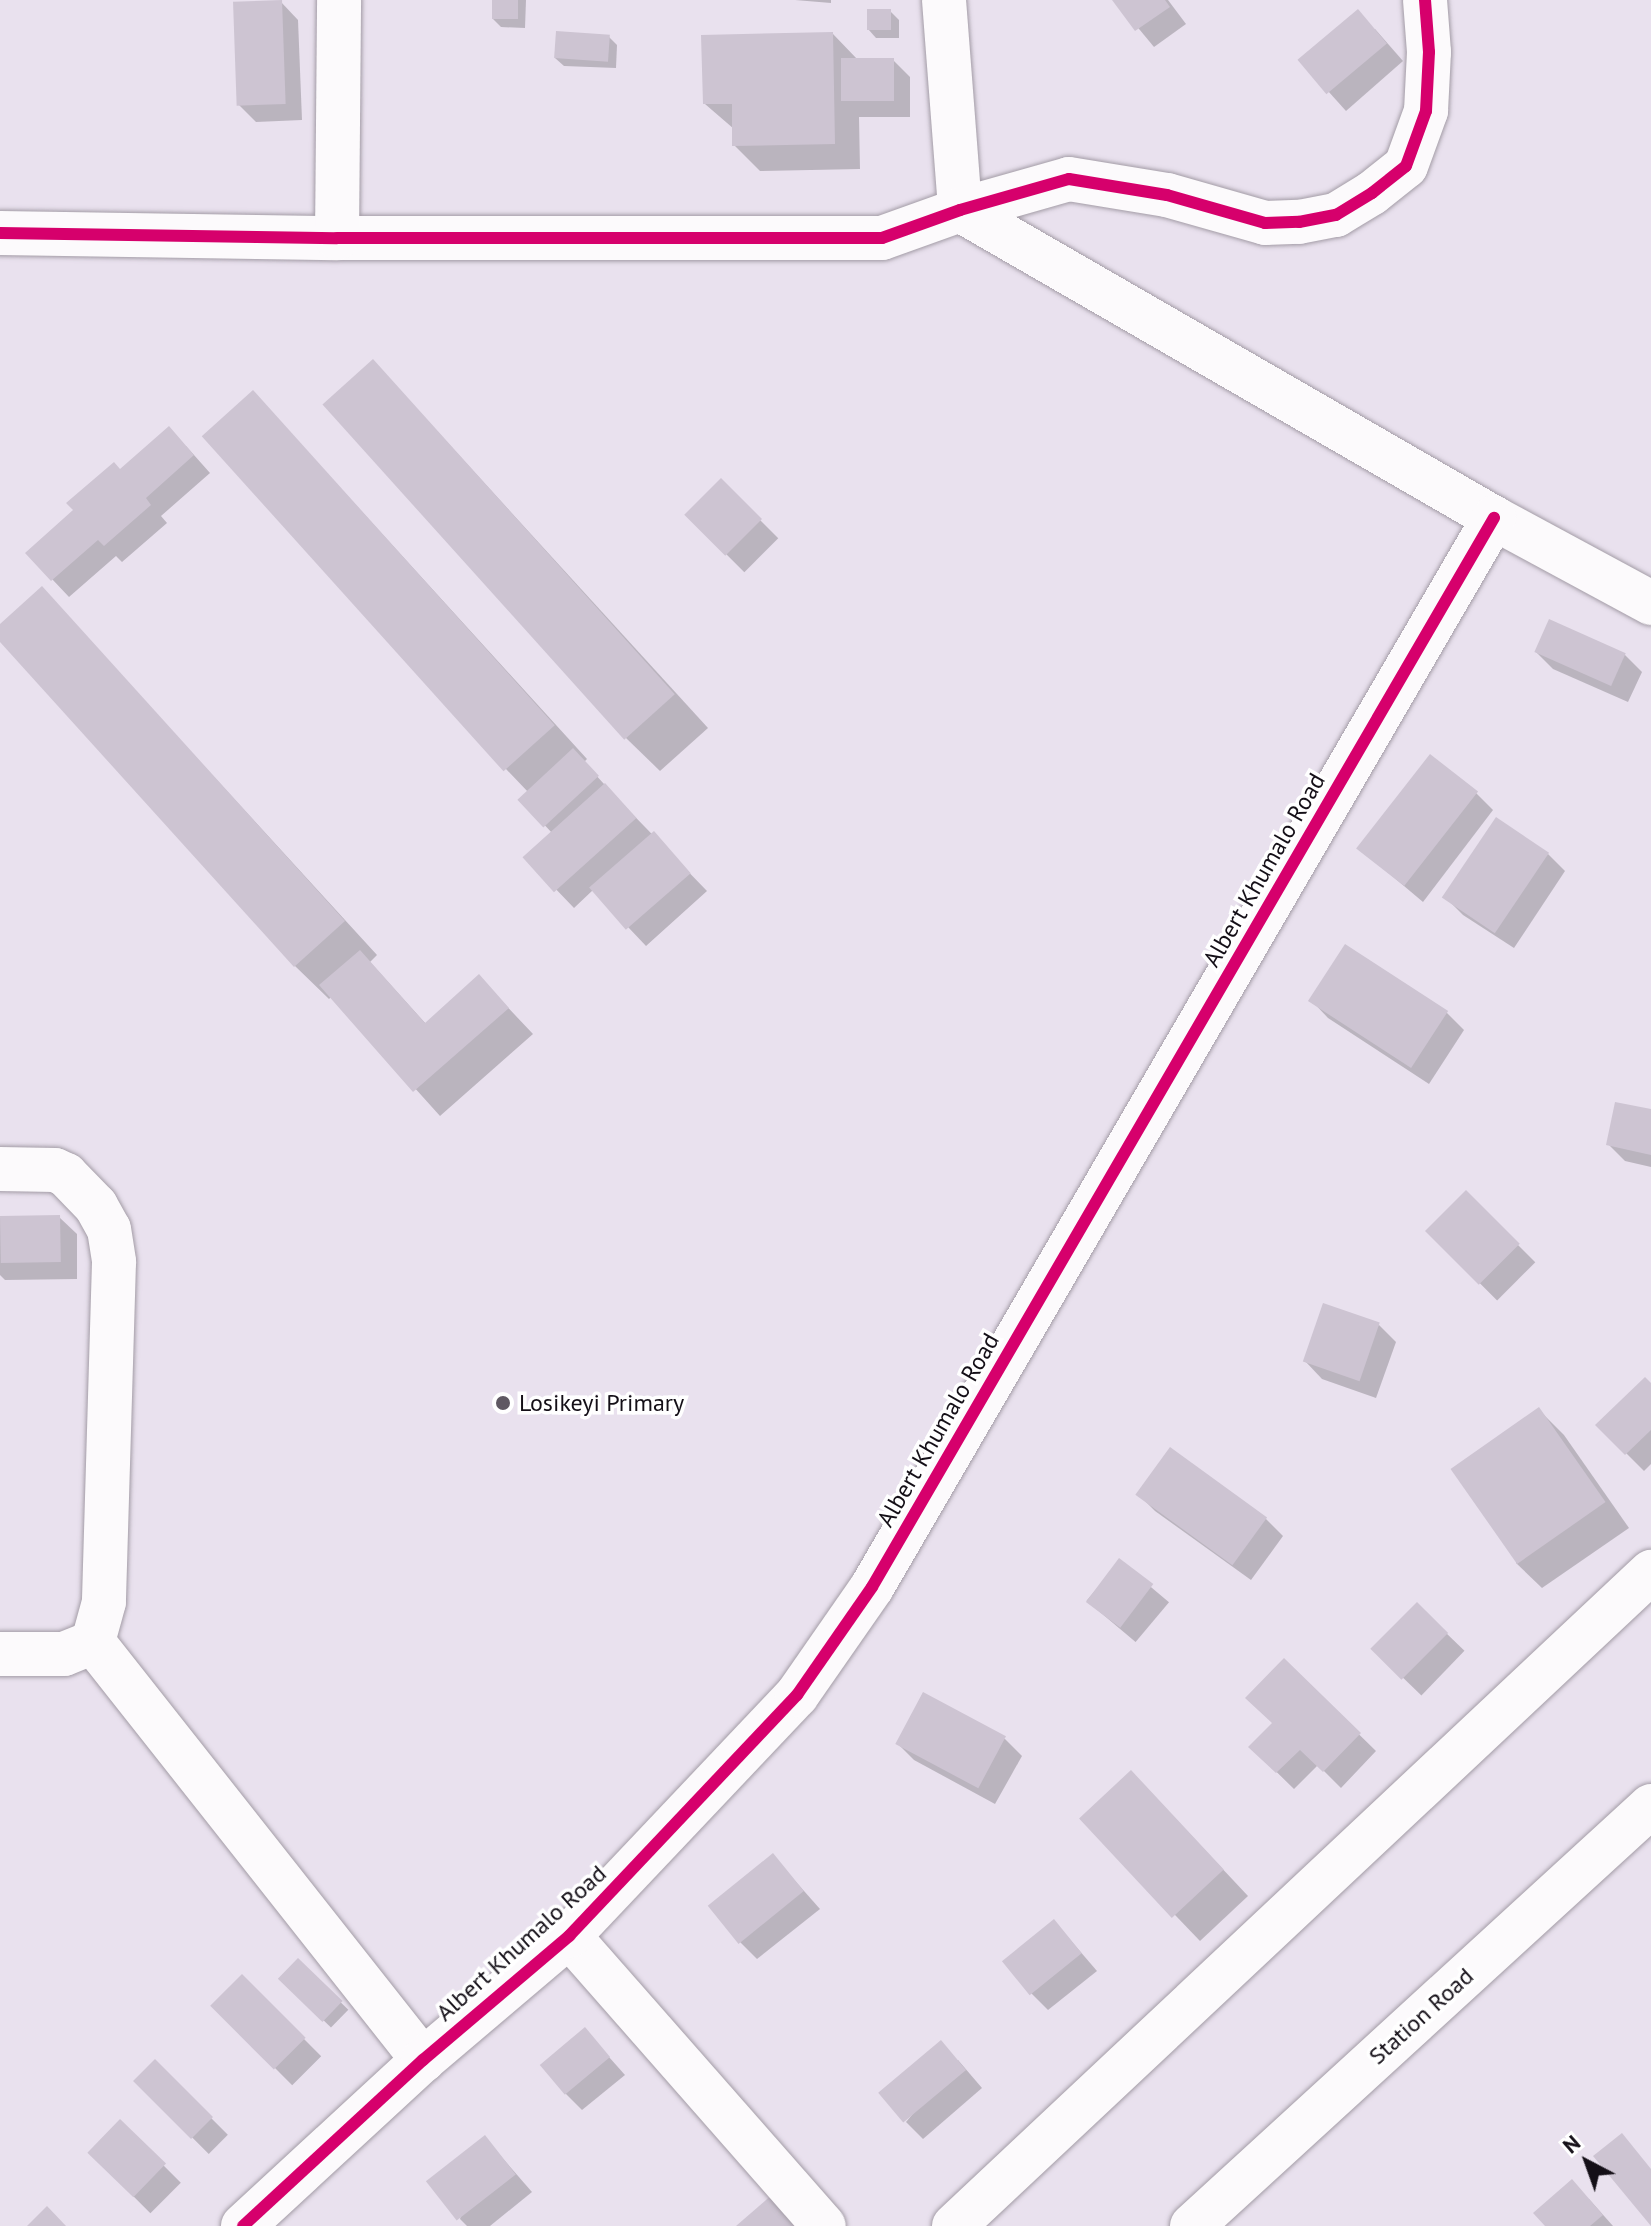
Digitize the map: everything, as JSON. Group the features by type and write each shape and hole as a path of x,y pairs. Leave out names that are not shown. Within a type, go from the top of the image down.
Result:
{"street":[{"path":"337,238 339,0"},
{"path":"944,0 960,210"},
{"path":"0,233 337,238 882,238 960,210 1069,179 1167,195 1265,223 1299,222 1336,215 1372,193 1406,166 1426,111 1429,52 1425,0"},
{"path":"960,210 1494,518 1651,603"},
{"name":"Albert Khumalo Road","path":"243,2226 423,2060 569,1936 797,1695 872,1587 1494,518"},
{"path":"0,1169 55,1170 66,1175 96,1206 109,1229 114,1262 104,1602 93,1642"},
{"path":"954,2226 1651,1572"},
{"path":"0,1654 64,1654 93,1642"},
{"path":"93,1642 423,2060"},
{"name":"Station Road","path":"1192,2226 1651,1806"},
{"path":"569,1936 824,2226"}],"building":[{"path":"282,0 286,104 237,106 233,2"},
{"path":"492,0 518,0 518,19 492,19"},
{"path":"1112,0 1165,0 1170,7 1135,31"},
{"path":"867,9 891,9 891,30 867,30"},
{"path":"1358,9 1387,43 1326,94 1297,60"},
{"path":"556,31 610,35 608,62 554,58"},
{"path":"833,32 835,144 732,146 732,104 703,104 701,35"},
{"path":"841,58 894,58 894,101 841,101"},
{"path":"373,359 675,694 624,740 322,405"},
{"path":"253,390 555,725 504,771 202,436"},
{"path":"169,426 194,455 146,498 151,505 104,546 98,540 51,581 25,553 73,510 66,503 114,462 120,469"},
{"path":"721,478 762,519 725,556 684,515"},
{"path":"42,586 345,921 294,967 0,642 0,624"},
{"path":"1549,619 1626,653 1611,686 1534,652"},
{"path":"573,748 599,776 543,828 517,800"},
{"path":"1430,754 1478,792 1404,886 1356,849"},
{"path":"605,783 636,818 554,892 523,857"},
{"path":"1496,817 1549,853 1495,933 1442,897"},
{"path":"654,831 691,873 626,930 589,887"},
{"path":"1345,944 1448,1011 1411,1068 1308,1001"},
{"path":"360,950 425,1023 479,974 509,1008 413,1092 319,985"},
{"path":"1615,1102 1651,1109 1651,1155 1606,1145"},
{"path":"1466,1190 1520,1244 1479,1285 1425,1231"},
{"path":"60,1215 61,1262 1,1263 0,1216"},
{"path":"1323,1303 1380,1323 1360,1381 1303,1362"},
{"path":"1645,1377 1651,1383 1651,1430 1625,1455 1595,1425"},
{"path":"1539,1407 1606,1502 1517,1564 1451,1469"},
{"path":"1170,1447 1267,1518 1232,1565 1135,1495"},
{"path":"1119,1558 1153,1584 1120,1628 1086,1602"},
{"path":"1417,1602 1448,1633 1401,1680 1370,1649"},
{"path":"1284,1658 1361,1733 1323,1772 1300,1750 1276,1773 1248,1747 1272,1723 1245,1698"},
{"path":"923,1692 1006,1736 978,1788 895,1744"},
{"path":"1131,1770 1224,1869 1172,1918 1079,1818"},
{"path":"773,1853 804,1891 739,1944 708,1906"},
{"path":"1054,1919 1082,1953 1030,1995 1002,1961"},
{"path":"298,1958 343,2001 322,2022 278,1979"},
{"path":"242,1974 306,2038 274,2069 210,2006"},
{"path":"585,2027 610,2057 565,2095 540,2065"},
{"path":"941,2040 966,2070 903,2123 878,2093"},
{"path":"155,2059 213,2117 191,2139 133,2081"},
{"path":"120,2119 166,2163 133,2197 87,2153"},
{"path":"1622,2133 1651,2169 1651,2226 1593,2156"},
{"path":"485,2135 516,2174 457,2221 426,2181"},
{"path":"1572,2179 1603,2215 1590,2226 1545,2226 1533,2213"},
{"path":"782,2186 801,2226 736,2226"},
{"path":"47,2206 66,2226 27,2226"}],"cycle path":[{"path":"0,233 337,238 882,238 960,210 1069,179 1167,195 1265,223 1299,222 1336,215 1372,193 1406,166 1426,111 1429,52 1425,0"},
{"path":"243,2226 423,2060 569,1936 797,1695 872,1587 1494,518"}],"place":[{"name":"Losikeyi Primary","path":"503,1403"}]}
